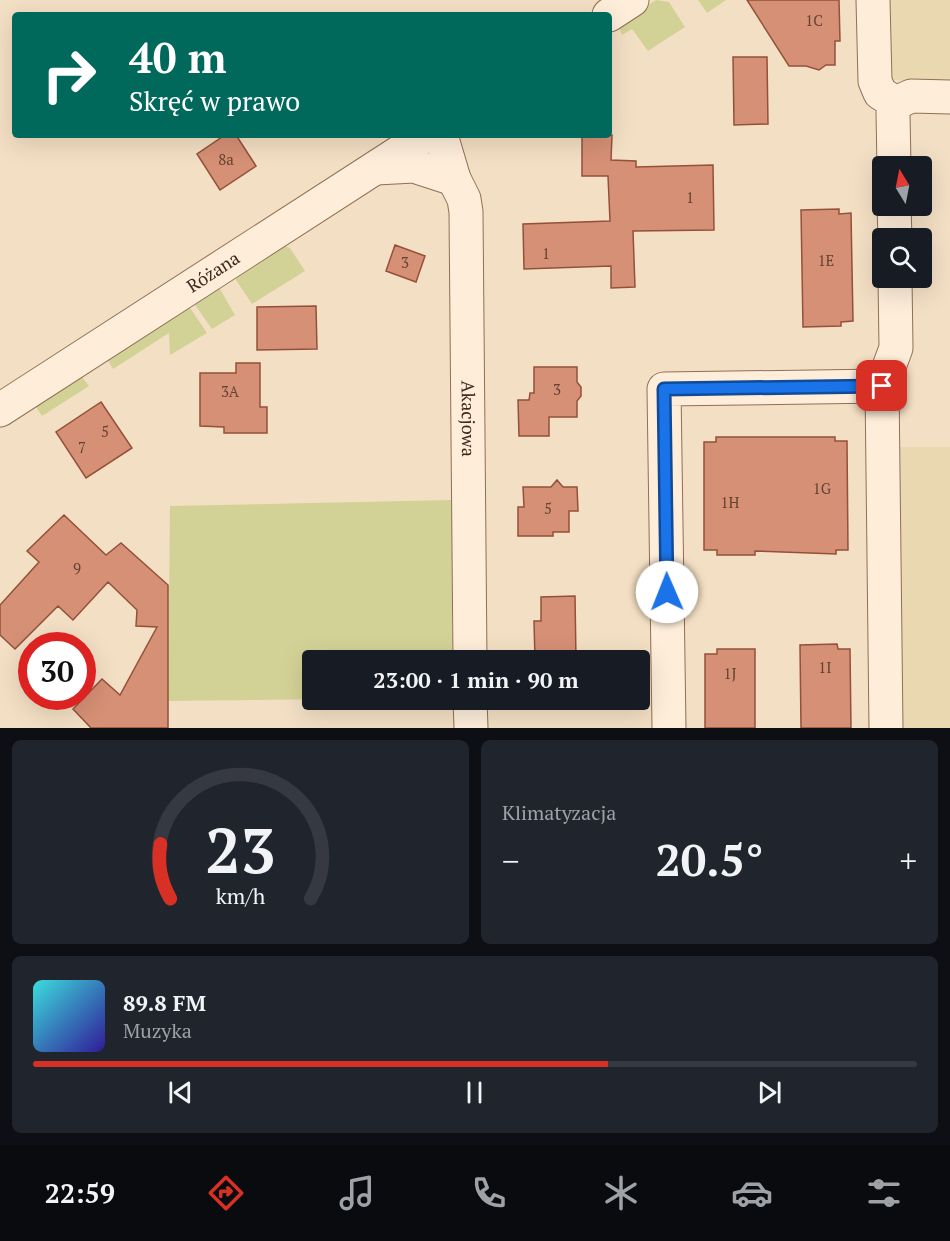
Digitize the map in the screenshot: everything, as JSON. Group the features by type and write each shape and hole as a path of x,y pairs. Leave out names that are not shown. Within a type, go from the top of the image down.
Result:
{"street":[{"path":"612,13 632,0"},
{"path":"873,0 875,81 880,93 896,103"},
{"path":"894,156 893,113 896,103 911,96 950,97"},
{"name":"Różana","path":"0,410 421,138"},
{"name":"Akacjowa","path":"442,138 454,179 465,199 466,212 470,650"},
{"path":"376,168 414,166 454,179"},
{"path":"886,728 882,386 896,348 895,288"},
{"path":"669,728 664,389 882,386"},
{"path":"470,710 471,728"}],"shaded area":[{"path":"656,0 669,2 685,27 648,51 632,29 622,35 618,25"},
{"path":"698,0 726,0 707,13"},
{"path":"888,0 950,0 950,81 890,80"},
{"path":"282,245 290,248 305,271 252,304 236,280 237,272"},
{"path":"214,289 220,289 235,315 212,329 193,302"},
{"path":"188,305 207,333 170,355 169,333 113,369 107,359"},
{"path":"81,376 89,386 42,416 33,403"},
{"path":"895,447 950,447 950,728 899,728"},
{"path":"453,500 452,650 302,650 302,699 168,701 170,506"}],"building":[{"path":"747,0 839,0 840,41 835,41 835,65 826,65 819,70 806,66 789,66"},
{"path":"733,57 767,57 768,124 734,125"},
{"path":"221,138 238,138 256,166 220,190 197,154"},
{"path":"582,138 612,138 611,160 636,161 636,167 713,165 714,230 633,231 635,287 611,288 611,266 524,269 523,224 610,221 608,176 582,176"},
{"path":"839,209 839,214 851,213 853,321 841,322 841,326 803,327 801,210"},
{"path":"395,245 425,256 416,282 386,271"},
{"path":"316,306 317,349 257,350 257,307"},
{"path":"236,363 260,363 260,407 267,407 267,433 224,433 224,427 200,426 200,373 236,373"},
{"path":"534,367 577,367 577,382 581,387 581,396 577,401 577,417 549,417 549,436 519,436 518,400 529,400 530,393 534,393"},
{"path":"101,402 132,448 86,478 56,432"},
{"path":"716,437 835,437 835,441 847,441 848,550 836,550 836,554 755,551 755,555 717,555 717,550 704,550 704,442 716,442"},
{"path":"557,480 563,487 577,487 578,511 569,511 569,532 553,532 553,536 518,536 518,507 524,507 523,487 551,487"},
{"path":"64,515 106,555 121,543 168,585 168,728 91,728 74,710 96,710 96,685 102,679 120,695 157,627 136,626 137,610 108,582 73,620 58,606 32,632 18,632 18,646 15,649 0,635 0,605 39,562 27,551"},
{"path":"575,596 576,650 535,650 534,621 541,621 541,597"},
{"path":"837,644 838,649 850,649 851,728 801,728 800,645"},
{"path":"717,649 755,649 755,728 705,728 705,654 717,654"}],"route":[{"path":"667,592 664,389 882,386"}]}
